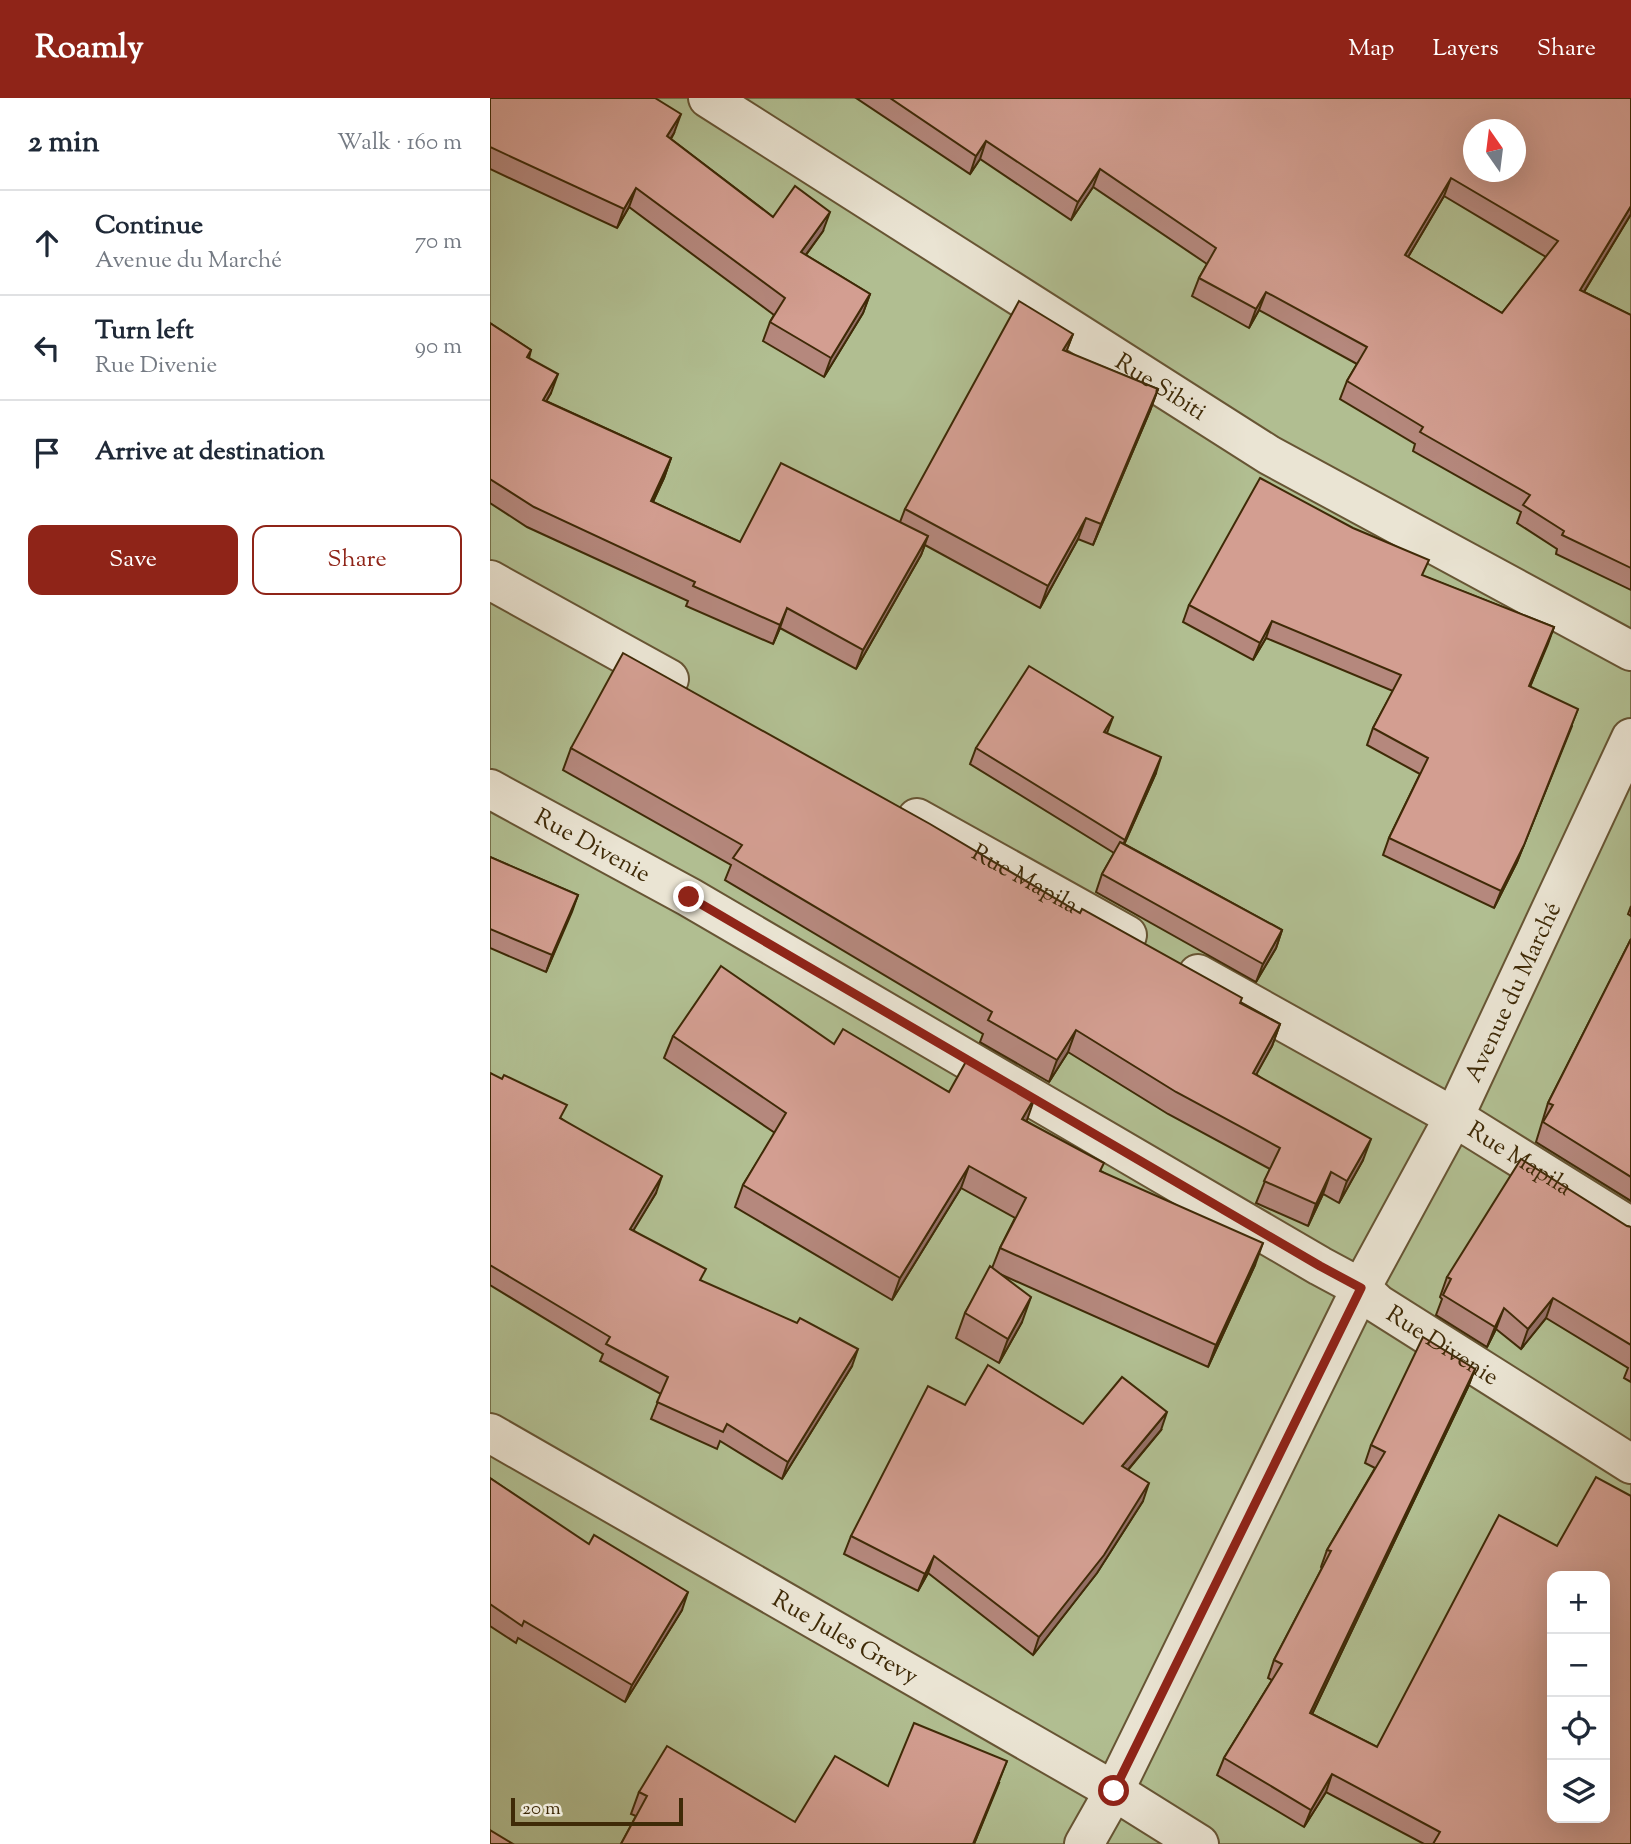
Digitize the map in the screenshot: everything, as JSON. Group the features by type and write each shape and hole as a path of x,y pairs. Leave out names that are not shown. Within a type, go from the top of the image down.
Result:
{"street":[{"name":"Rue Sibiti","path":"708,98 1269,455 1631,651"},
{"path":"490,579 697,695"},
{"name":"Avenue du Marché","path":"1084,1844 1114,1791 1361,1288 1454,1117 1631,738"},
{"name":"Rue Divenie","path":"490,789 689,897 1361,1288 1378,1304 1631,1464"},
{"name":"Rue Mapila","path":"893,804 1454,1117 1631,1227"},
{"name":"Rue Jules Grevy","path":"490,1433 1114,1791 1199,1844"}],"green space":[{"path":"490,98 1631,98 1631,1844 490,1844"}],"building":[{"path":"490,98 655,98 681,114 667,136 773,217 795,186 830,212 801,252 870,294 831,358 770,322 785,298 636,188 624,209 490,147"},
{"path":"890,98 1631,98 1631,206 1580,290 1631,315 1631,568 1562,535 1564,531 1523,505 1530,495 1420,432 1423,427 1347,381 1367,347 1266,292 1256,309 1199,278 1216,248 1100,169 1078,202 986,141 976,156","holes":["1451,178 1558,241 1502,313 1405,255"]},
{"path":"1019,301 1073,334 1063,350 1158,389 1101,524 1086,518 1048,586 905,509"},
{"path":"490,323 531,350 527,357 558,374 543,400 671,458 651,501 740,542 781,463 928,536 863,650 787,608 780,625 693,586 695,582 534,507 490,479"},
{"path":"1260,478 1353,528 1429,560 1422,575 1554,627 1529,686 1578,709 1524,845 1501,891 1389,838 1428,758 1373,728 1401,675 1272,621 1260,643 1189,605"},
{"path":"623,653 930,824 1080,913 1082,909 1242,998 1240,1003 1280,1024 1253,1073 1371,1139 1347,1181 1331,1172 1316,1204 1264,1181 1280,1148 1176,1092 1076,1030 1057,1060 988,1020 992,1012 733,858 742,845 571,748"},
{"path":"1029,666 1113,717 1104,732 1161,757 1125,840 976,748"},
{"path":"1120,842 1282,930 1263,964 1102,874"},
{"path":"490,857 578,895 552,955 490,929"},
{"path":"1631,939 1631,1177 1543,1122 1553,1105 1548,1103"},
{"path":"721,966 834,1044 843,1029 949,1092 968,1058 1035,1097 1022,1119 1104,1163 1100,1171 1263,1243 1216,1345 1000,1248 1026,1198 969,1166 900,1278 743,1185 786,1113 673,1036"},
{"path":"490,1073 502,1079 504,1075 567,1105 560,1118 662,1176 630,1229 706,1269 700,1280 797,1323 800,1318 858,1349 788,1462 727,1424 723,1432 657,1402 668,1377 606,1344 610,1337 490,1265"},
{"path":"1521,1159 1631,1227 1631,1345 1553,1298 1528,1329 1504,1308 1495,1327 1443,1295 1451,1279 1447,1277"},
{"path":"990,1266 1031,1297 1008,1339 965,1313"},
{"path":"1423,1337 1475,1369 1310,1713 1377,1747 1499,1515 1557,1546 1596,1477 1631,1496 1631,1844 1433,1844 1440,1832 1332,1774 1311,1810 1224,1758 1282,1664 1274,1660 1331,1551 1327,1550 1385,1452 1371,1445"},
{"path":"988,1365 1083,1424 1122,1377 1167,1412 1122,1466 1149,1483 1104,1555 1039,1637 934,1556 925,1574 851,1536 928,1386 965,1405"},
{"path":"490,1478 589,1544 594,1535 688,1592 632,1685 524,1621 522,1626 490,1604"},
{"path":"914,1723 1007,1761 973,1844 621,1844 647,1796 639,1792 667,1746 795,1822 835,1756 888,1786"},
{"path":"490,1830 513,1844 490,1844"}],"route":[{"path":"689,897 1361,1288 1114,1791"}]}
